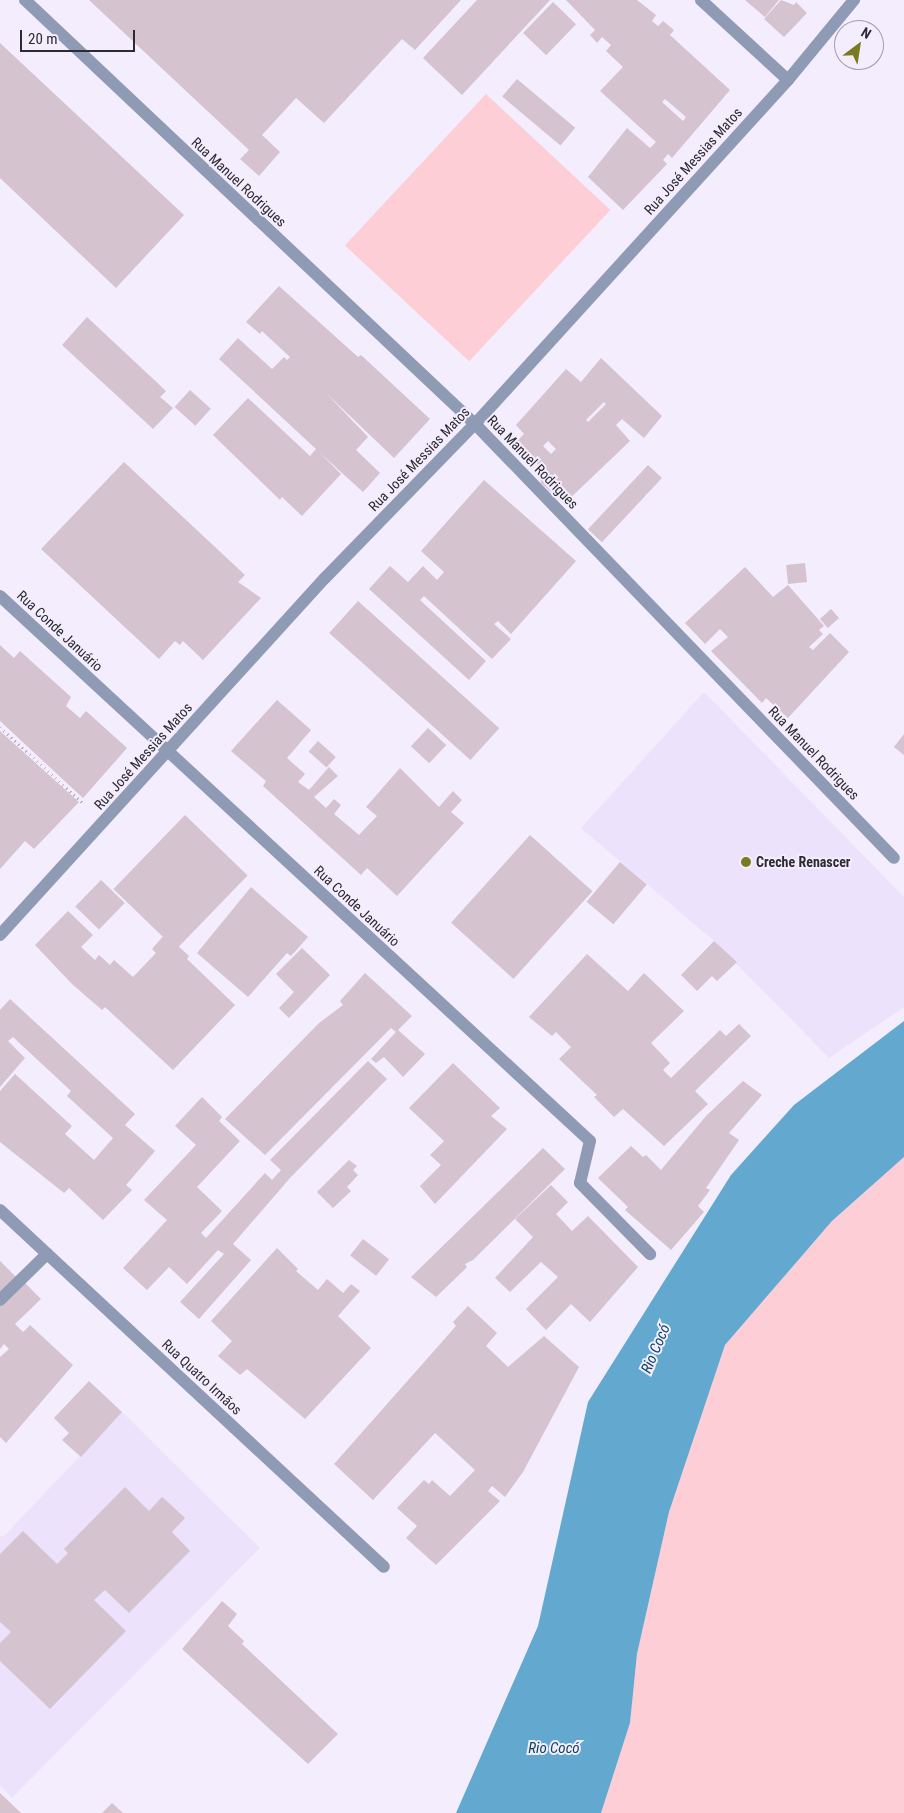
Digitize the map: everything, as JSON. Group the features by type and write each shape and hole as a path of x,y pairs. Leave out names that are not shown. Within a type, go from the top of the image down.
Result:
{"street":[{"name":"Rua Manuel Rodrigues","path":"25,0 475,424 894,858"},
{"path":"701,0 788,80"},
{"name":"Rua José Messias Matos","path":"0,935 325,578 475,424 788,80 854,0"},
{"name":"Rua Conde Januário","path":"0,596 590,1141 580,1183 650,1254"},
{"name":"Rua Quatro Irmãos","path":"0,1210 384,1567"},
{"path":"0,1300 47,1254"}],"path":[{"path":"0,726 103,822"}],"shaded area":[{"path":"486,94 610,210 469,361 345,245"},
{"name":"Creche Renascer","path":"704,692 904,897 904,1007 829,1058 714,941 581,828"},
{"path":"904,1157 904,1813 601,1813 630,1723 637,1654 669,1512 725,1345 832,1221"},
{"path":"122,1412 260,1548 12,1798 0,1785 0,1536 3,1537"}],"water":[{"name":"Rio Cocó","path":"904,1021 904,1157 832,1221 725,1345 669,1512 637,1654 630,1723 601,1813 456,1813 538,1626 588,1402 731,1175 794,1105"}],"building":[{"path":"89,0 461,0 415,50 402,39 324,123 296,98 262,135 280,152 259,176 240,159 249,150"},
{"path":"477,0 550,0 462,95 423,58"},
{"path":"566,0 637,0 656,15 652,21 658,26 663,21 674,30 670,35 730,90 672,158 668,154 663,160 667,164 623,210 588,177 627,128 650,148 656,142 600,91 623,67 606,51 611,45 602,37 597,43 590,35 595,30","holes":["665,99 686,117 683,121 662,102"]},
{"path":"745,0 779,0 765,17"},
{"path":"781,0 794,5 796,2 807,13 784,37 764,19"},
{"path":"553,2 576,24 546,55 523,33"},
{"path":"0,43 184,215 116,288 0,178"},
{"path":"517,79 575,128 560,145 502,97"},
{"path":"279,286 358,357 361,355 430,419 394,458 326,393 368,437 356,450 380,473 363,492 319,452 341,474 302,516 282,497 280,500 213,435 248,398 310,456 316,449 219,359 238,338 272,369 284,357 287,360 290,357 262,331 260,334 246,322"},
{"path":"87,317 166,391 160,397 173,408 153,429 62,345"},
{"path":"601,358 662,416 644,438 622,419 616,425 630,441 564,504 541,483 539,466 516,442 524,434 516,425 566,369 581,382","holes":["604,402 606,404 588,422 586,420","548,441 556,449 551,454 543,446"]},
{"path":"190,390 211,409 195,426 175,407"},
{"path":"124,462 245,575 238,582 261,598 203,660 183,641 180,645 175,641 159,659 41,549"},
{"path":"648,465 662,478 602,542 588,529"},
{"path":"484,480 576,561 511,634 498,621 494,624 511,639 492,659 424,596 420,600 486,661 469,680 369,589 390,566 408,582 423,566 437,580 444,572 421,551"},
{"path":"805,563 807,582 788,584 786,565"},
{"path":"745,567 773,597 788,585 824,626 819,630 823,634 809,647 813,650 830,633 849,652 788,718 766,698 762,703 711,651 728,637 720,629 705,644 685,623"},
{"path":"358,601 499,728 470,760 329,633"},
{"path":"831,609 839,618 828,628 820,619"},
{"path":"0,645 14,658 20,651 71,697 66,706 80,718 86,711 127,748 83,798 0,721"},
{"path":"277,700 311,730 287,758 305,774 298,782 309,790 329,767 338,776 314,797 326,808 334,799 341,805 334,814 359,835 377,816 366,807 400,768 439,807 453,791 462,800 451,812 464,823 397,896 367,868 361,875 263,786 266,781 231,751"},
{"path":"428,728 446,745 429,763 411,746"},
{"path":"0,731 79,802 34,849 25,841 0,869"},
{"path":"904,734 904,755 894,747"},
{"path":"318,741 336,757 326,767 309,751"},
{"path":"185,815 248,875 176,950 113,889"},
{"path":"530,835 592,891 513,979 451,923"},
{"path":"620,862 647,884 613,924 587,902"},
{"path":"101,880 125,903 99,930 75,907"},
{"path":"251,887 308,937 291,956 287,953 248,997 197,953"},
{"path":"68,911 93,935 81,947 95,960 99,955 110,965 114,960 133,977 156,953 152,949 165,934 189,956 187,959 235,1005 173,1070 105,1007 102,1010 72,984 35,945"},
{"path":"714,941 737,962 717,981 712,976 697,991 681,975"},
{"path":"302,948 330,975 289,1018 279,1008 294,992 276,974"},
{"path":"587,954 628,991 644,973 684,1011 651,1043 670,1063 663,1070 671,1078 720,1030 726,1036 739,1024 751,1036 695,1091 708,1104 664,1146 623,1109 614,1117 594,1097 597,1095 559,1059 571,1047 556,1032 552,1036 529,1017"},
{"path":"365,973 412,1016 398,1030 425,1054 403,1077 384,1057 376,1063 371,1059 396,1032 391,1028 265,1155 225,1119 319,1023 343,1005 340,1001"},
{"path":"10,999 135,1114 125,1125 155,1151 126,1185 132,1190 103,1220 69,1188 64,1193 0,1142 0,1091 15,1074 72,1126 65,1134 94,1160 113,1138 67,1096 71,1091 13,1037 8,1041 25,1058 0,1087 0,1010"},
{"path":"368,1061 387,1079 290,1178 233,1244 251,1260 199,1319 180,1302 224,1254 218,1250 187,1284 169,1267 147,1290 123,1268 167,1220 144,1200 196,1145 175,1126 202,1097 222,1117 219,1121 240,1141 197,1187 222,1211 201,1233 206,1238 265,1173 272,1180 281,1170 270,1160"},
{"path":"453,1063 500,1108 491,1116 507,1129 435,1204 420,1186 441,1165 430,1155 444,1141 409,1108"},
{"path":"743,1081 762,1095 729,1133 739,1140 706,1188 710,1190 698,1206 704,1212 671,1250 625,1210 628,1207 598,1178 631,1146 643,1157 646,1155 661,1170 706,1116"},
{"path":"543,1148 565,1169 473,1260 465,1264 467,1267 459,1275 436,1297 411,1277"},
{"path":"349,1160 357,1166 353,1170 358,1175 347,1187 351,1191 333,1208 317,1192"},
{"path":"551,1185 568,1202 556,1214 572,1231 588,1216 638,1267 590,1322 571,1304 546,1330 526,1309 558,1277 541,1262 510,1292 495,1278 533,1237 515,1219"},
{"path":"363,1239 389,1259 376,1276 350,1256"},
{"path":"277,1248 298,1269 296,1271 318,1290 327,1279 343,1293 351,1284 360,1291 338,1316 371,1348 305,1419 247,1369 240,1375 218,1356 232,1341 211,1321"},
{"path":"0,1261 17,1278 0,1295"},
{"path":"23,1281 41,1299 15,1324 23,1332 30,1325 73,1365 6,1443 0,1437 0,1357 9,1349 4,1344 0,1349 0,1302"},
{"path":"468,1306 497,1333 486,1346 508,1367 544,1336 579,1367 523,1472 505,1497 492,1486 488,1491 500,1501 436,1565 406,1538 417,1526 397,1508 424,1480 429,1484 432,1480 450,1496 475,1470 435,1433 373,1500 334,1464 456,1326 453,1322"},
{"path":"89,1381 122,1412 81,1457 62,1440 69,1433 54,1418"},
{"path":"125,1487 149,1511 162,1497 185,1518 172,1532 190,1551 129,1613 105,1590 94,1600 126,1631 50,1709 0,1661 0,1643 11,1632 0,1622 0,1554 23,1531 57,1564 68,1553 64,1549"},
{"path":"222,1601 237,1614 228,1626 244,1641 242,1644 338,1734 308,1764 182,1649"},
{"path":"0,1793 21,1813 0,1813"},
{"path":"112,1803 123,1813 102,1813"}],"place":[{"name":"Creche Renascer","path":"746,862"}]}
